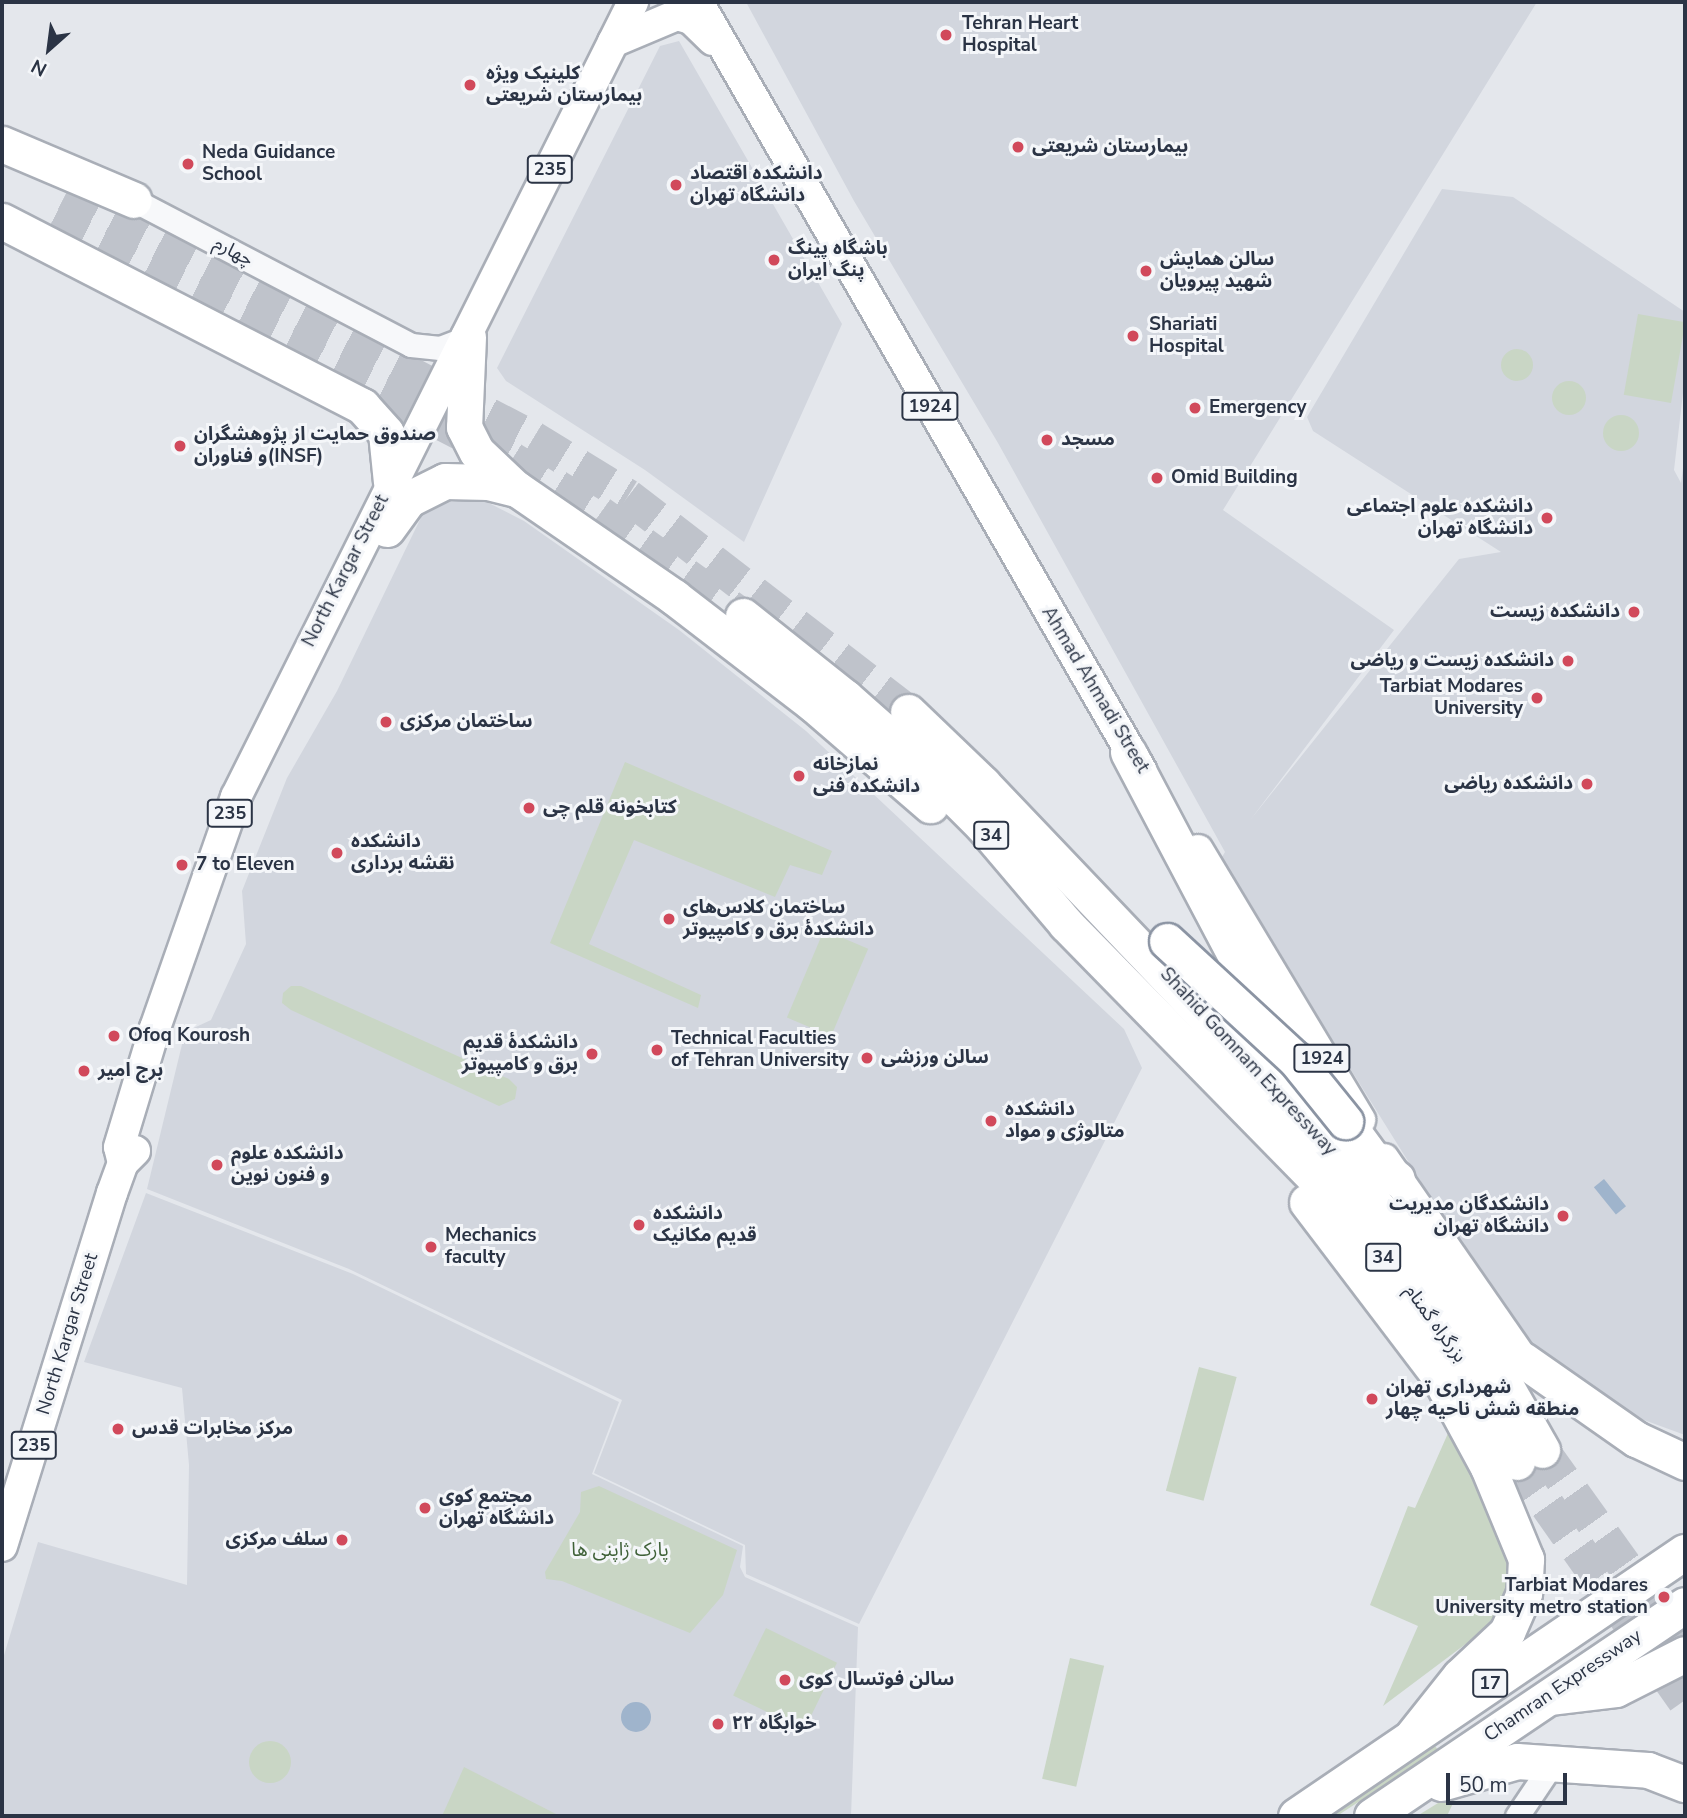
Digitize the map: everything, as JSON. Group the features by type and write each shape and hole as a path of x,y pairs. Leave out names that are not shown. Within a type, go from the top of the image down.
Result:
{"highway":[{"path":"2,144 134,200"},
{"path":"2,159 59,207 2,196"},
{"path":"2,221 362,406 386,433 391,482"},
{"path":"468,337 464,427 477,452 517,489 674,597 813,704 1066,924"},
{"path":"387,529 409,499 445,481 477,480 517,489"},
{"name":"Shahid Gomnam Expressway","path":"743,616 845,696 924,767 983,826 1066,924 1216,1079 1437,1373 1516,1460"},
{"name":"Shahid Gomnam Expressway","path":"1336,1133 908,712 1045,818 1167,941 1295,1059 1336,1133 1466,1316 1516,1460"},
{"path":"1128,752 1298,1076 1336,1133 1396,1179"},
{"path":"1516,1460 1530,1476 1545,1467 1554,1451 1554,1422 1523,1360"},
{"path":"1523,1360 1636,1439 1685,1462"},
{"path":"1413,1735 1460,1676 1507,1632 1524,1593 1528,1578 1522,1544 1516,1460"},
{"name":"17","path":"1296,1816 1685,1552"},
{"name":"Chamran Expressway","path":"1385,1808 1685,1605"},
{"path":"1544,1698 1616,1689 1685,1654"},
{"path":"1385,1808 1499,1764 1552,1764 1648,1770 1681,1779"}],"main road":[{"name":"North Kargar Street","path":"2,1546 123,1163 135,1150 174,1000 236,797 633,2"},
{"name":"Ahmad Ahmadi Street","path":"698,2 1128,752 1194,843 1396,1179 1523,1360"},
{"path":"716,2 733,61"},
{"path":"613,42 664,18 684,16 733,61"},
{"name":"North Kargar Street","path":"174,1000 261,784 387,529"}],"street":[{"name":"چهارم","path":"2,130 411,345 435,348 468,337"},
{"path":"1518,1815 1552,1764"}],"shaded area":[{"path":"746,2 1537,2 1223,510 1394,630 1251,819 1459,559 1501,552 1313,431 1307,417 1442,189 1513,197 1685,312 1685,376 1674,470 1681,483 1685,453 1685,1435 1633,1416 1516,1334 1253,913 1222,857 1225,852 998,443 854,201"},
{"name":"دانشکده اقتصاد دانشگاه تهران","path":"679,41 842,324 744,542 645,470 506,381 497,368 660,46"},
{"name":"Technical Faculties of Tehran University","path":"483,500 524,521 679,630 806,731 1124,1029 1142,1068 859,1624 746,1574 745,1545 594,1473 622,1400 349,1269 147,1189 185,1032 211,1020 246,944 242,891 287,778 337,691 428,503"},
{"name":"مجتمع کوی دانشگاه تهران","path":"146,1193 353,1274 619,1402 592,1474 743,1546 740,1567 745,1577 858,1627 851,1816 2,1816 2,1662 38,1542 187,1585 189,1465 182,1388 84,1362"}],"green space":[{"path":"1638,314 1685,322 1671,403 1624,395"},
{"path":"1517,349 1528,354 1533,365 1528,376 1517,381 1506,376 1501,365 1506,354"},
{"path":"1569,381 1581,386 1586,398 1581,410 1569,415 1557,410 1552,398 1557,386"},
{"path":"1621,415 1633,421 1639,433 1633,445 1621,451 1609,445 1603,433 1609,421"},
{"path":"625,762 832,851 822,875 790,865 775,897 634,840 589,944 701,995 698,1008 550,943"},
{"path":"824,930 868,949 831,1036 787,1017"},
{"path":"291,986 301,986 509,1079 517,1087 515,1099 499,1106 291,1010 282,1003 283,993"},
{"path":"1199,1367 1237,1377 1204,1501 1166,1491"},
{"path":"1449,1431 1511,1530 1515,1583 1487,1628 1383,1706 1418,1626 1370,1605 1408,1506 1415,1508"},
{"name":"پارک ژاپنی ها","path":"599,1486 737,1550 723,1595 690,1633 562,1581 546,1579 545,1572 580,1512 581,1492"},
{"name":"سالن فوتسال کوی","path":"766,1628 837,1663 804,1730 733,1695"},
{"path":"1070,1658 1104,1666 1076,1787 1042,1779"},
{"path":"1430,1739 1438,1750 1337,1816 1321,1816"},
{"path":"270,1741 285,1747 291,1762 285,1777 270,1783 255,1777 249,1762 255,1747"},
{"path":"464,1767 560,1816 442,1816"},
{"path":"1443,1800 1454,1801 1447,1816 1417,1816"}],"water":[{"path":"1604,1179 1626,1206 1616,1214 1594,1187"},
{"path":"636,1702 642,1703 650,1711 650,1723 642,1731 636,1732 630,1731 622,1723 621,1717 622,1711 630,1703"}],"tunnel":[{"path":"66,193 533,438 628,496 908,712"},
{"path":"52,221 512,459 600,513 743,616"},
{"path":"1542,1450 1685,1650"},
{"path":"1517,1462 1685,1700"}],"place":[{"name":"Tehran Heart Hospital","path":"946,35"},
{"name":"کلینیک ویژه بیمارستان شریعتی","path":"470,85"},
{"name":"بیمارستان شریعتی","path":"1018,147"},
{"name":"Neda Guidance School","path":"188,164"},
{"name":"دانشکده اقتصاد دانشگاه تهران","path":"676,185"},
{"name":"باشگاه پینگ پنگ ایران","path":"774,260"},
{"name":"سالن همایش شهید پیرویان","path":"1146,271"},
{"name":"Shariati Hospital","path":"1133,336"},
{"name":"Emergency","path":"1195,408"},
{"name":"مسجد","path":"1047,440"},
{"name":"صندوق حمایت از پژوهشگران و فناوران(INSF)","path":"180,446"},
{"name":"Omid Building","path":"1157,478"},
{"name":"دانشکده علوم اجتماعی دانشگاه تهران","path":"1547,518"},
{"name":"دانشکده زیست","path":"1634,612"},
{"name":"دانشکده زیست و ریاضی","path":"1568,661"},
{"name":"Tarbiat Modares University","path":"1537,698"},
{"name":"ساختمان مرکزی","path":"386,722"},
{"name":"نمازخانه دانشکده فنی","path":"799,776"},
{"name":"دانشکده ریاضی","path":"1587,784"},
{"name":"کتابخونه قلم چی","path":"529,808"},
{"name":"دانشکده نقشه برداری","path":"337,853"},
{"name":"7 to Eleven","path":"182,865"},
{"name":"ساختمان کلاس‌های دانشکدهٔ برق و کامپیوتر","path":"669,919"},
{"name":"Ofoq Kourosh","path":"114,1036"},
{"name":"Technical Faculties of Tehran University","path":"657,1050"},
{"name":"دانشکدهٔ قدیم برق و کامپیوتر","path":"592,1054"},
{"name":"سالن ورزشی","path":"867,1058"},
{"name":"برج امیر","path":"84,1071"},
{"name":"دانشکده متالوژی و مواد","path":"991,1121"},
{"name":"دانشکده علوم و فنون نوین","path":"217,1165"},
{"name":"دانشکدگان مدیریت دانشگاه تهران","path":"1563,1216"},
{"name":"دانشکده قدیم مکانیک","path":"639,1225"},
{"name":"Mechanics faculty","path":"431,1247"},
{"name":"شهرداری تهران منطقه شش ناحیه چهار","path":"1372,1399"},
{"name":"مرکز مخابرات قدس","path":"118,1429"},
{"name":"مجتمع کوی دانشگاه تهران","path":"425,1508"},
{"name":"سلف مرکزی","path":"342,1540"},
{"name":"Tarbiat Modares University metro station","path":"1664,1597"},
{"name":"سالن فوتسال کوی","path":"785,1680"},
{"name":"خوابگاه ۲۲","path":"718,1724"}]}
